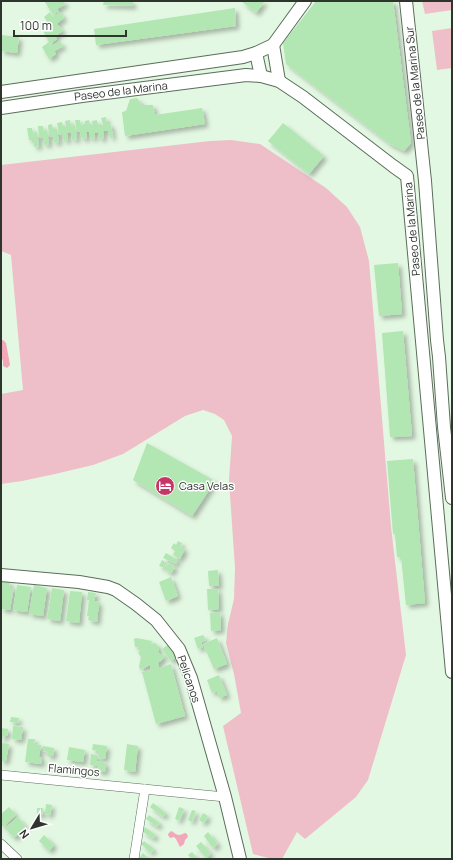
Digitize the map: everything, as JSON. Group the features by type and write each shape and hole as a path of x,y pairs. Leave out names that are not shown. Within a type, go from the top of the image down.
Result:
{"street":[{"name":"Paseo de la Marina","path":"1,92 243,57 273,45 305,1"},
{"name":"Paseo de la Marina Sur","path":"406,1 423,166"},
{"path":"273,45 279,80"},
{"path":"256,53 261,76"},
{"name":"Paseo de la Marina","path":"1,108 246,75 261,76 279,80 407,176 452,672"},
{"path":"38,86 41,102"},
{"name":"Paseo de la Marina","path":"423,166 444,427 452,498"},
{"path":"407,176 425,181"},
{"path":"431,428 444,427"},
{"name":"Pelicanos","path":"1,575 79,582 108,587 116,590 156,620 179,649 190,678 225,797 240,859"},
{"name":"Flamingos","path":"1,775 225,797"},
{"path":"134,859 145,789"},
{"path":"1,844 17,859"}],"shaded area":[{"path":"422,1 452,1 452,10 425,14"},
{"path":"452,28 452,68 437,70 432,31"},
{"path":"231,140 260,144 326,188 347,207 360,227 369,261 391,527 406,655 368,780 356,797 305,839 297,832 282,859 272,859 253,854 223,726 241,713 234,674 226,643 228,624 234,599 235,568 229,480 232,436 224,420 215,414 203,410 185,416 123,454 93,465 22,481 1,484 1,394 23,390 11,255 1,251 1,165 210,141"},
{"path":"1,340 6,343 10,365 7,368 3,366 1,356"},
{"path":"171,831 178,835 186,833 188,836 184,844 180,847 174,837 170,838 168,834"}],"building":[{"path":"64,1 65,4 57,9 59,11 53,15 45,2"},
{"path":"104,1 133,1 133,6 103,5"},
{"path":"241,1 265,1 256,13"},
{"path":"316,1 393,1 411,143 404,151 390,144 286,64 283,43"},
{"path":"235,8 236,26 96,45 94,29"},
{"path":"50,12 53,17 60,12 64,18 52,28 44,17"},
{"path":"58,25 63,31 55,36 57,39 50,44 52,46 60,41 63,46 54,51 56,54 49,59 42,47 49,42 43,31 49,27 51,30"},
{"path":"1,35 19,37 17,53 1,51"},
{"path":"137,98 142,105 153,105 155,115 202,108 205,124 125,136 122,112 126,111 130,99"},
{"path":"106,117 107,125 111,124 113,137 110,138 108,130 103,131 104,138 99,139 98,132 94,133 95,138 91,139 89,132 86,132 87,138 82,139 80,132 77,132 75,120 80,120 81,125 85,124 85,121 89,120 90,125 93,125 92,121 97,120 98,125 103,125 101,118"},
{"path":"70,120 71,126 75,125 77,139 72,140 71,132 67,133 68,140 64,141 62,134 59,135 57,123 62,122 63,127 66,127 65,121"},
{"path":"283,123 324,156 309,174 268,141"},
{"path":"52,124 53,129 57,129 59,142 54,143 53,136 49,137 48,125"},
{"path":"38,126 43,126 43,131 47,130 49,144 44,145 43,138 39,138"},
{"path":"27,128 32,128 33,133 37,132 39,146 34,147 33,140 29,140"},
{"path":"398,263 402,314 379,316 374,265"},
{"path":"403,331 412,436 390,437 382,333"},
{"path":"147,443 215,481 192,516 133,480"},
{"path":"413,459 425,603 406,605 401,557 397,557 395,534 393,534 387,461"},
{"path":"178,541 182,543 180,547 185,549 180,559 173,555 175,551 171,548 174,543 176,545"},
{"path":"166,553 178,560 176,564 163,558"},
{"path":"162,560 167,563 164,568 159,566"},
{"path":"169,563 175,567 171,573 165,570"},
{"path":"218,570 219,586 209,586 208,571"},
{"path":"171,577 178,596 166,601 159,582"},
{"path":"1,581 10,582 9,587 14,587 10,610 1,609"},
{"path":"17,585 31,587 27,612 13,610"},
{"path":"34,585 47,588 43,616 29,614"},
{"path":"52,588 64,590 60,621 47,619"},
{"path":"207,589 218,589 219,609 208,610"},
{"path":"70,591 82,592 79,623 66,621"},
{"path":"88,592 96,593 94,601 99,602 97,622 88,620"},
{"path":"220,612 221,630 211,631 210,613"},
{"path":"203,635 206,640 201,642 203,647 198,649 194,638"},
{"path":"136,638 152,641 151,644 155,643 159,647 158,652 163,654 164,657 158,662 159,668 171,664 185,716 156,724 142,672 151,670 150,665 140,670 139,666 141,657 138,653 141,648 135,647 134,639"},
{"path":"217,638 227,664 214,669 203,644"},
{"path":"169,644 178,655 171,661 162,649"},
{"path":"219,675 227,695 219,698 217,691 212,693 207,680"},
{"path":"11,717 19,718 18,723 10,722"},
{"path":"13,726 23,727 21,740 12,739"},
{"path":"1,728 8,729 7,736 3,736 2,743 9,744 6,761 1,761"},
{"path":"28,739 35,739 34,744 41,745 39,757 42,757 41,764 25,762"},
{"path":"93,744 107,746 105,759 98,758 99,751 92,750"},
{"path":"127,744 138,746 135,772 124,770"},
{"path":"43,746 54,748 53,756 47,756 48,752 43,751"},
{"path":"69,747 85,750 83,762 67,760"},
{"path":"91,754 97,755 97,761 106,763 105,772 97,771 97,766 90,765"},
{"path":"153,803 166,813 163,817 150,807"},
{"path":"46,804 52,805 50,815 45,814"},
{"path":"9,807 16,815 3,827 1,824 1,814"},
{"path":"179,807 184,809 179,821 175,819"},
{"path":"37,808 43,808 42,815 37,815"},
{"path":"192,810 196,811 192,822 188,820"},
{"path":"203,813 208,816 204,823 199,820"},
{"path":"149,815 160,823 157,827 146,819"},
{"path":"18,817 26,827 14,838 5,828"},
{"path":"145,827 156,835 153,839 142,831"},
{"path":"208,832 218,844 213,848 204,836"},
{"path":"44,835 54,845 49,851 39,841"},
{"path":"144,841 154,849 151,853 141,844"},
{"path":"201,842 211,854 206,858 196,846"},
{"path":"192,852 198,859 191,859 188,855"},
{"path":"143,853 149,859 139,858"}],"place":[{"name":"Casa Velas","path":"165,486"}]}
